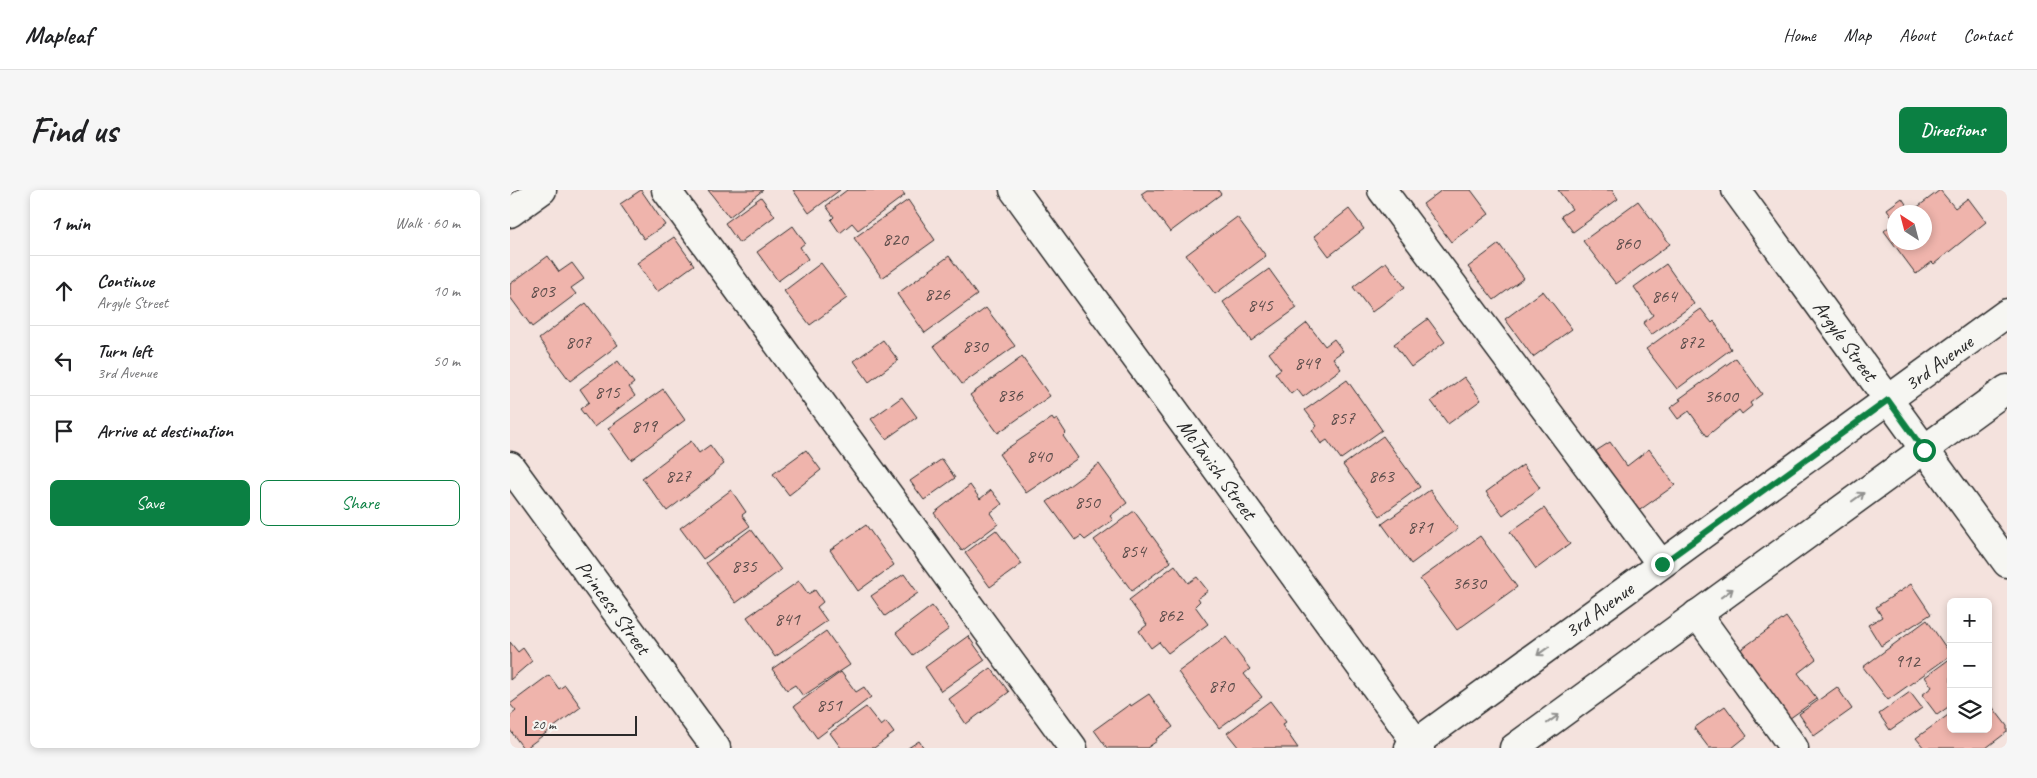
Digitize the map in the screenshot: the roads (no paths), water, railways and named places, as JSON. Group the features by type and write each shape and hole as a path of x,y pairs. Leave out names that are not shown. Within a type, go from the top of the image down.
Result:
{"street":[{"path":"510,213 542,190"},
{"path":"666,190 1073,748"},
{"name":"McTavish Street","path":"1014,190 1415,746"},
{"path":"1382,190 1662,564"},
{"name":"Argyle Street","path":"1736,190 2007,563"},
{"name":"3rd Avenue","path":"1415,746 2007,313"},
{"path":"1514,748 2007,389"},
{"name":"Princess Street","path":"510,466 716,748"},
{"path":"1698,614 1794,748"}]}
